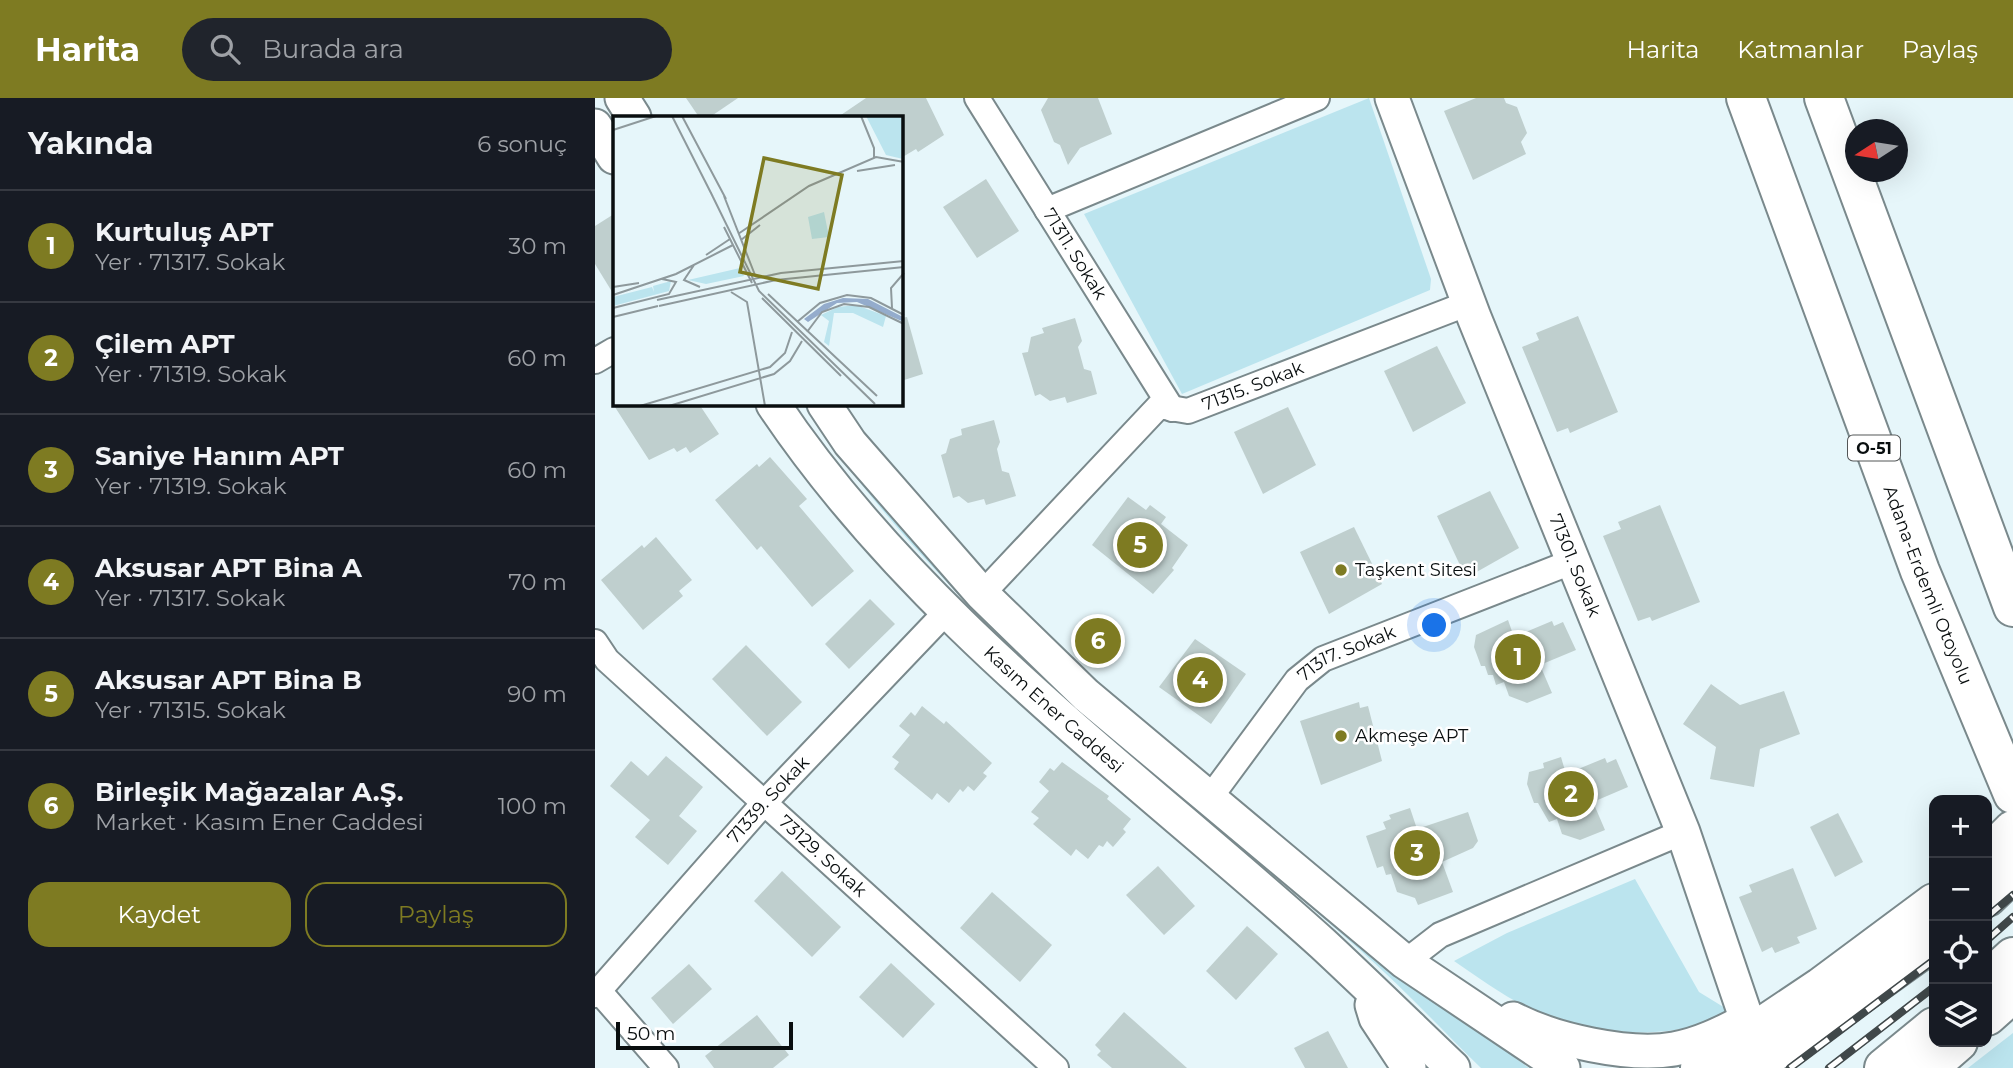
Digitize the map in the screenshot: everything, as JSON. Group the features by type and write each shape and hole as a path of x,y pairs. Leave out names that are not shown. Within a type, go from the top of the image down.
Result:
{"main road":[{"path":"622,98 633,116"},
{"name":"71301. Sokak","path":"1392,98 1469,303 1683,832 1749,1041"},
{"name":"Adana-Erdemli Otoyolu","path":"1746,98 1920,571 2013,794"},
{"path":"1824,98 2013,607"},
{"path":"595,126 613,155"},
{"name":"Kasım Ener Caddesi","path":"774,406 814,465 947,611 1158,804 1322,944 1453,1068"},
{"name":"Kasım Ener Caddesi","path":"825,406 850,443 982,594 1086,695 1405,962"},
{"path":"1992,851 2013,830"},
{"path":"1992,892 2013,872"},
{"path":"1700,1068 1749,1041 1929,907"},
{"path":"1405,962 1520,1023 1571,1041 1631,1049 1672,1049 1717,1037 1749,1041 1814,1027 1929,945"},
{"path":"1992,976 2013,957"},
{"path":"1405,962 1563,1068"},
{"path":"1366,986 1376,1018 1409,1068"},
{"path":"1992,1012 2013,993"},
{"path":"1884,1068 1929,1031"},
{"path":"1928,1068 1952,1047"}],"street":[{"name":"71311. Sokak","path":"977,98 1172,409"},
{"path":"1047,210 1317,98"},
{"name":"71315. Sokak","path":"982,594 1159,406 1188,411 1469,303"},
{"path":"595,361 613,351"},
{"name":"71317. Sokak","path":"1209,799 1297,680 1323,659 1574,561"},
{"name":"71339. Sokak","path":"597,993 764,803 947,611"},
{"name":"73129. Sokak","path":"595,642 607,660 1056,1068"},
{"path":"1405,962 1440,935 1683,832"},
{"path":"597,993 666,1068"}],"shaded area":[{"path":"1369,98 1431,279 1430,290 1182,394 1084,214"},
{"path":"804,406 812,406 840,448 1402,973 1529,1068 1481,1068 1360,950 1063,695 992,628 924,558 861,484"},
{"path":"1635,879 1699,992 1730,1011 1704,1024 1657,1032 1618,1032 1579,1026 1530,1009 1454,961 1507,933"},
{"path":"2013,1033 2013,1068 1968,1068"}],"building":[{"path":"686,98 738,98 711,116 698,116"},
{"path":"866,98 926,98 944,135 918,152 916,149 903,157 903,116 839,116"},
{"path":"1048,98 1098,98 1112,134 1080,148 1068,165 1060,145 1054,142 1041,110"},
{"path":"1476,98 1504,98 1506,103 1517,107 1527,133 1521,142 1526,154 1473,180 1444,111"},
{"path":"986,179 1019,231 977,258 943,207"},
{"path":"613,215 613,293 595,264 595,226"},
{"path":"1578,316 1618,412 1570,433 1568,428 1557,432 1522,347 1539,340 1536,333"},
{"path":"907,317 923,374 903,380 903,318"},
{"path":"1075,318 1082,341 1078,347 1084,369 1091,371 1097,394 1067,403 1065,397 1050,401 1040,394 1035,396 1022,353 1028,352 1031,337 1044,333 1042,328"},
{"path":"1437,346 1466,403 1413,432 1384,371"},
{"path":"614,406 700,406 719,434 690,453 686,447 677,452 674,448 649,460"},
{"path":"1288,407 1316,465 1263,494 1234,432"},
{"path":"994,420 1000,442 997,449 1002,471 1009,473 1016,496 986,505 984,499 968,503 959,496 953,498 941,455 946,453 950,439 962,435 961,429"},
{"path":"770,457 807,499 799,506 854,571 812,607 761,546 757,550 715,500 757,464 759,467"},
{"name":"Taşkent Sitesi","path":"1490,491 1519,548 1466,578 1437,516"},
{"path":"1128,497 1146,510 1150,505 1166,517 1161,524 1188,545 1172,568 1174,570 1153,594 1092,545"},
{"path":"1660,505 1700,602 1652,621 1650,617 1638,621 1603,536 1621,529 1618,522"},
{"name":"Taşkent Sitesi","path":"1354,527 1382,584 1329,614 1300,552"},
{"path":"656,537 692,580 679,591 683,596 643,630 601,580 642,545 644,548"},
{"path":"870,599 895,624 849,669 825,644"},
{"path":"1508,620 1514,637 1552,621 1554,626 1563,622 1576,650 1540,665 1552,693 1527,703 1509,696 1504,682 1496,685 1493,675 1488,675 1485,666 1481,666 1474,647 1476,635"},
{"path":"1195,639 1246,674 1211,724 1159,687"},
{"path":"746,645 802,702 767,736 712,679"},
{"path":"1711,684 1740,705 1784,691 1800,734 1760,749 1754,787 1710,779 1716,747 1683,724"},
{"name":"Akmeşe APT","path":"1359,702 1360,708 1368,706 1382,761 1321,785 1300,721"},
{"path":"922,706 944,724 946,721 992,763 983,773 987,776 974,791 968,786 963,792 960,789 949,803 937,793 932,800 894,769 899,762 892,757 910,735 899,726 911,712 915,716"},
{"path":"666,756 703,787 679,816 697,831 668,865 635,837 650,820 610,786 631,761 648,776"},
{"path":"1561,757 1566,774 1605,758 1607,763 1616,759 1628,787 1593,802 1605,830 1580,840 1562,834 1557,819 1549,822 1538,803 1534,803 1527,784 1529,772 1544,768 1543,763"},
{"path":"1062,762 1109,796 1107,799 1131,819 1123,829 1126,832 1113,847 1107,841 1103,847 1099,845 1088,859 1076,849 1071,856 1033,824 1039,818 1031,812 1049,791 1039,782 1050,768 1054,771"},
{"path":"1410,808 1417,829 1468,812 1478,841 1473,848 1442,862 1453,892 1418,905 1415,898 1397,892 1391,874 1386,875 1383,866 1377,868 1366,836 1386,829 1383,822 1391,819 1389,815"},
{"path":"1838,813 1863,862 1835,877 1810,827"},
{"path":"1158,866 1195,906 1164,935 1126,895"},
{"path":"1793,868 1817,929 1797,937 1800,943 1775,953 1772,947 1762,952 1739,897 1752,892 1749,885"},
{"path":"782,871 841,927 812,957 754,901"},
{"path":"992,892 1052,945 1020,982 960,928"},
{"path":"1247,926 1278,954 1236,1000 1206,971"},
{"path":"891,963 935,1004 903,1038 859,997"},
{"path":"689,964 712,989 673,1024 651,998"},
{"path":"1124,1012 1187,1068 1112,1068 1097,1055 1101,1051 1095,1045"},
{"path":"757,1015 789,1055 773,1068 714,1068 705,1056"},
{"path":"1328,1031 1348,1068 1305,1068 1294,1048"}],"railway":[{"path":"1992,913 2013,895"},
{"path":"1992,936 2013,917"},
{"path":"1790,1068 1929,964"},
{"path":"1829,1068 1929,991"}],"place":[{"name":"Aksusar APT Bina B","path":"1140,545"},
{"name":"Taşkent Sitesi","path":"1341,570"},
{"name":"Birleşik Mağazalar A.Ş.","path":"1098,641"},
{"name":"Kurtuluş APT","path":"1518,657"},
{"name":"Aksusar APT Bina A","path":"1200,680"},
{"name":"Akmeşe APT","path":"1341,736"},
{"name":"Çilem APT","path":"1571,794"},
{"name":"Saniye Hanım APT","path":"1417,853"}]}
